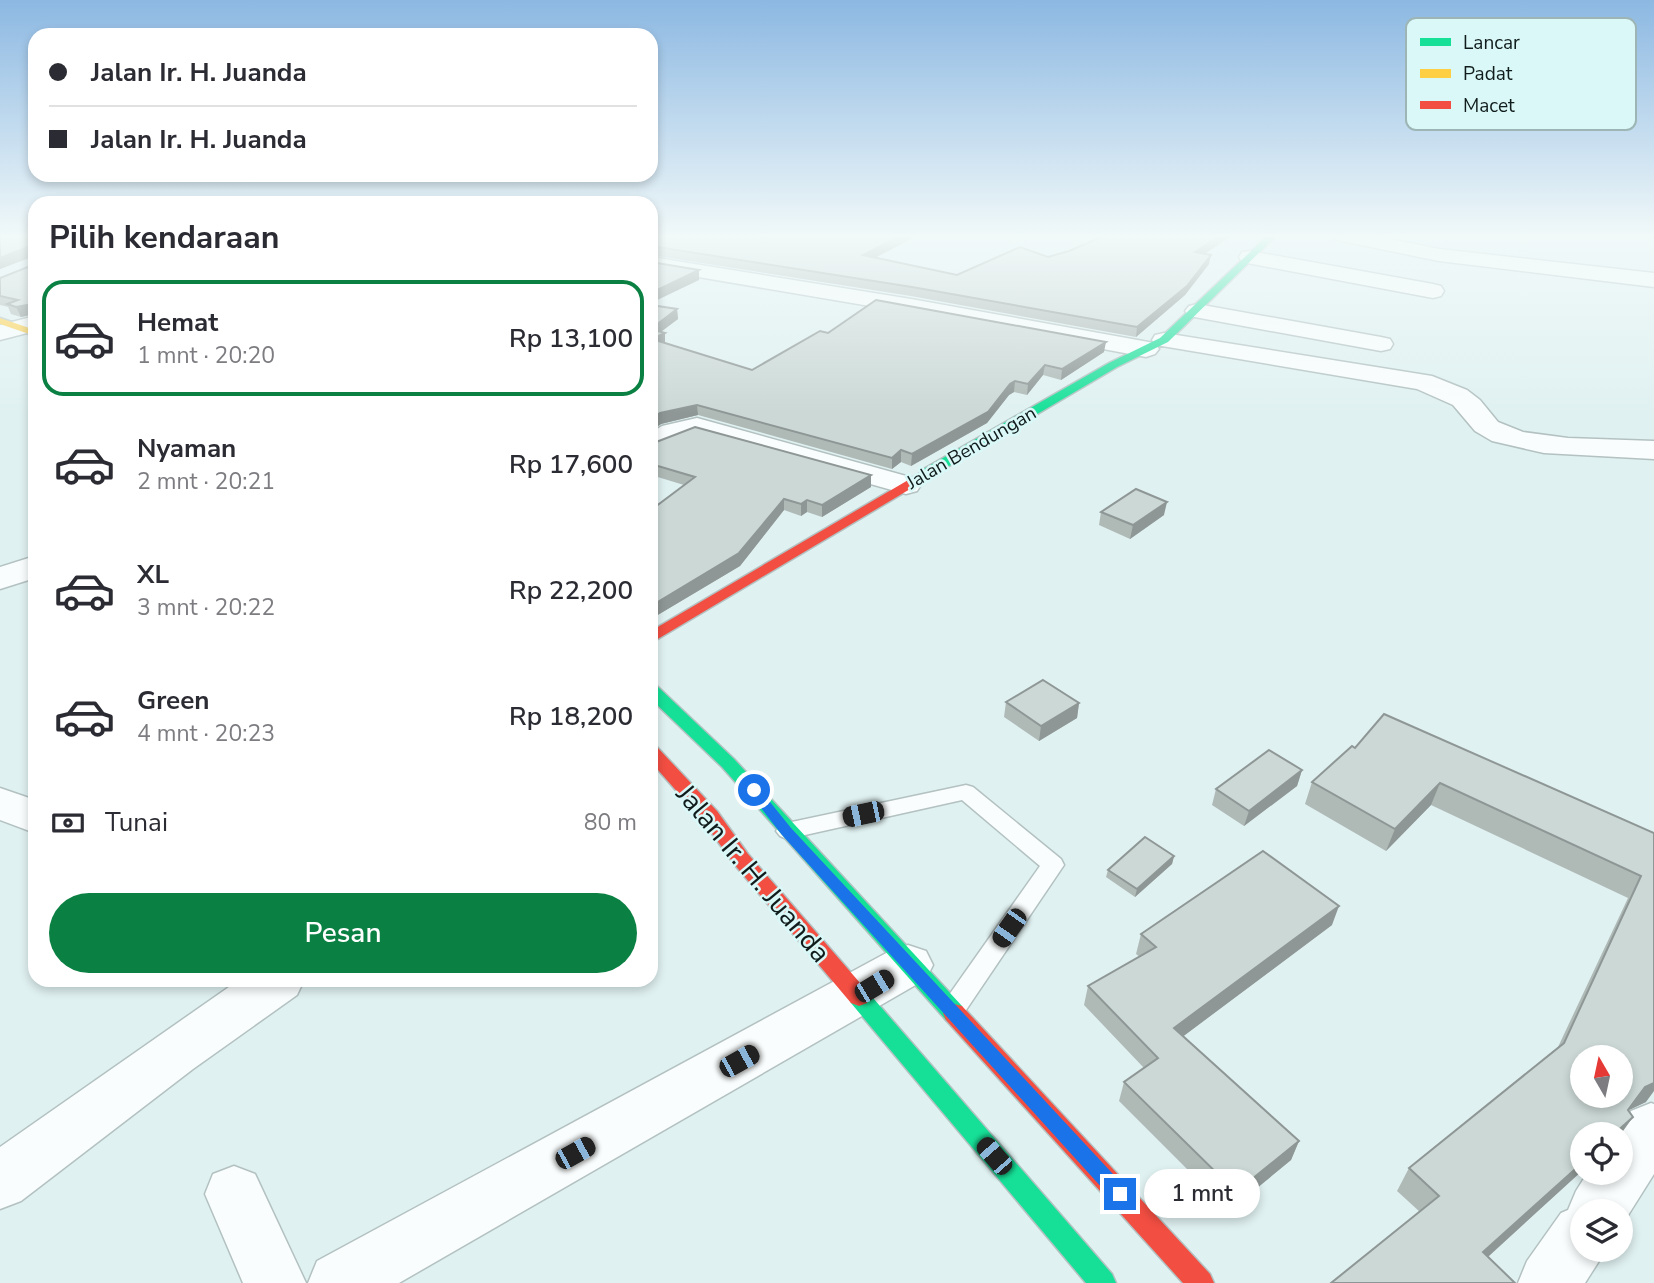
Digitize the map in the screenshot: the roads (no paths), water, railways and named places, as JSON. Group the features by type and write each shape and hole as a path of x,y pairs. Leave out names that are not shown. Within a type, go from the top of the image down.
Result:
{"main road":[{"name":"Jalan Bendungan","path":"658,634 905,485 1155,344 1213,295"},
{"name":"Jalan Ir. H. Juanda","path":"658,697 736,772 908,965 1201,1283"},
{"name":"Jalan Ir. H. Juanda","path":"658,759 710,816 741,859 1103,1283"}],"street":[{"path":"842,295 1423,383 1448,392 1467,403 1487,427 1506,437 1560,444 1654,450"},
{"path":"1197,311 1381,344"},
{"path":"658,441 672,432 697,426 905,485"},
{"path":"0,579 28,569"},
{"path":"0,803 28,814"},
{"path":"339,1283 857,996 908,965"},
{"path":"0,1181 269,987"},
{"path":"1605,1199 1651,1129"},
{"path":"234,1194 275,1283"},
{"path":"1549,1283 1570,1252"}],"lane":[{"path":"787,831 966,792 1053,864 951,1012"}]}
